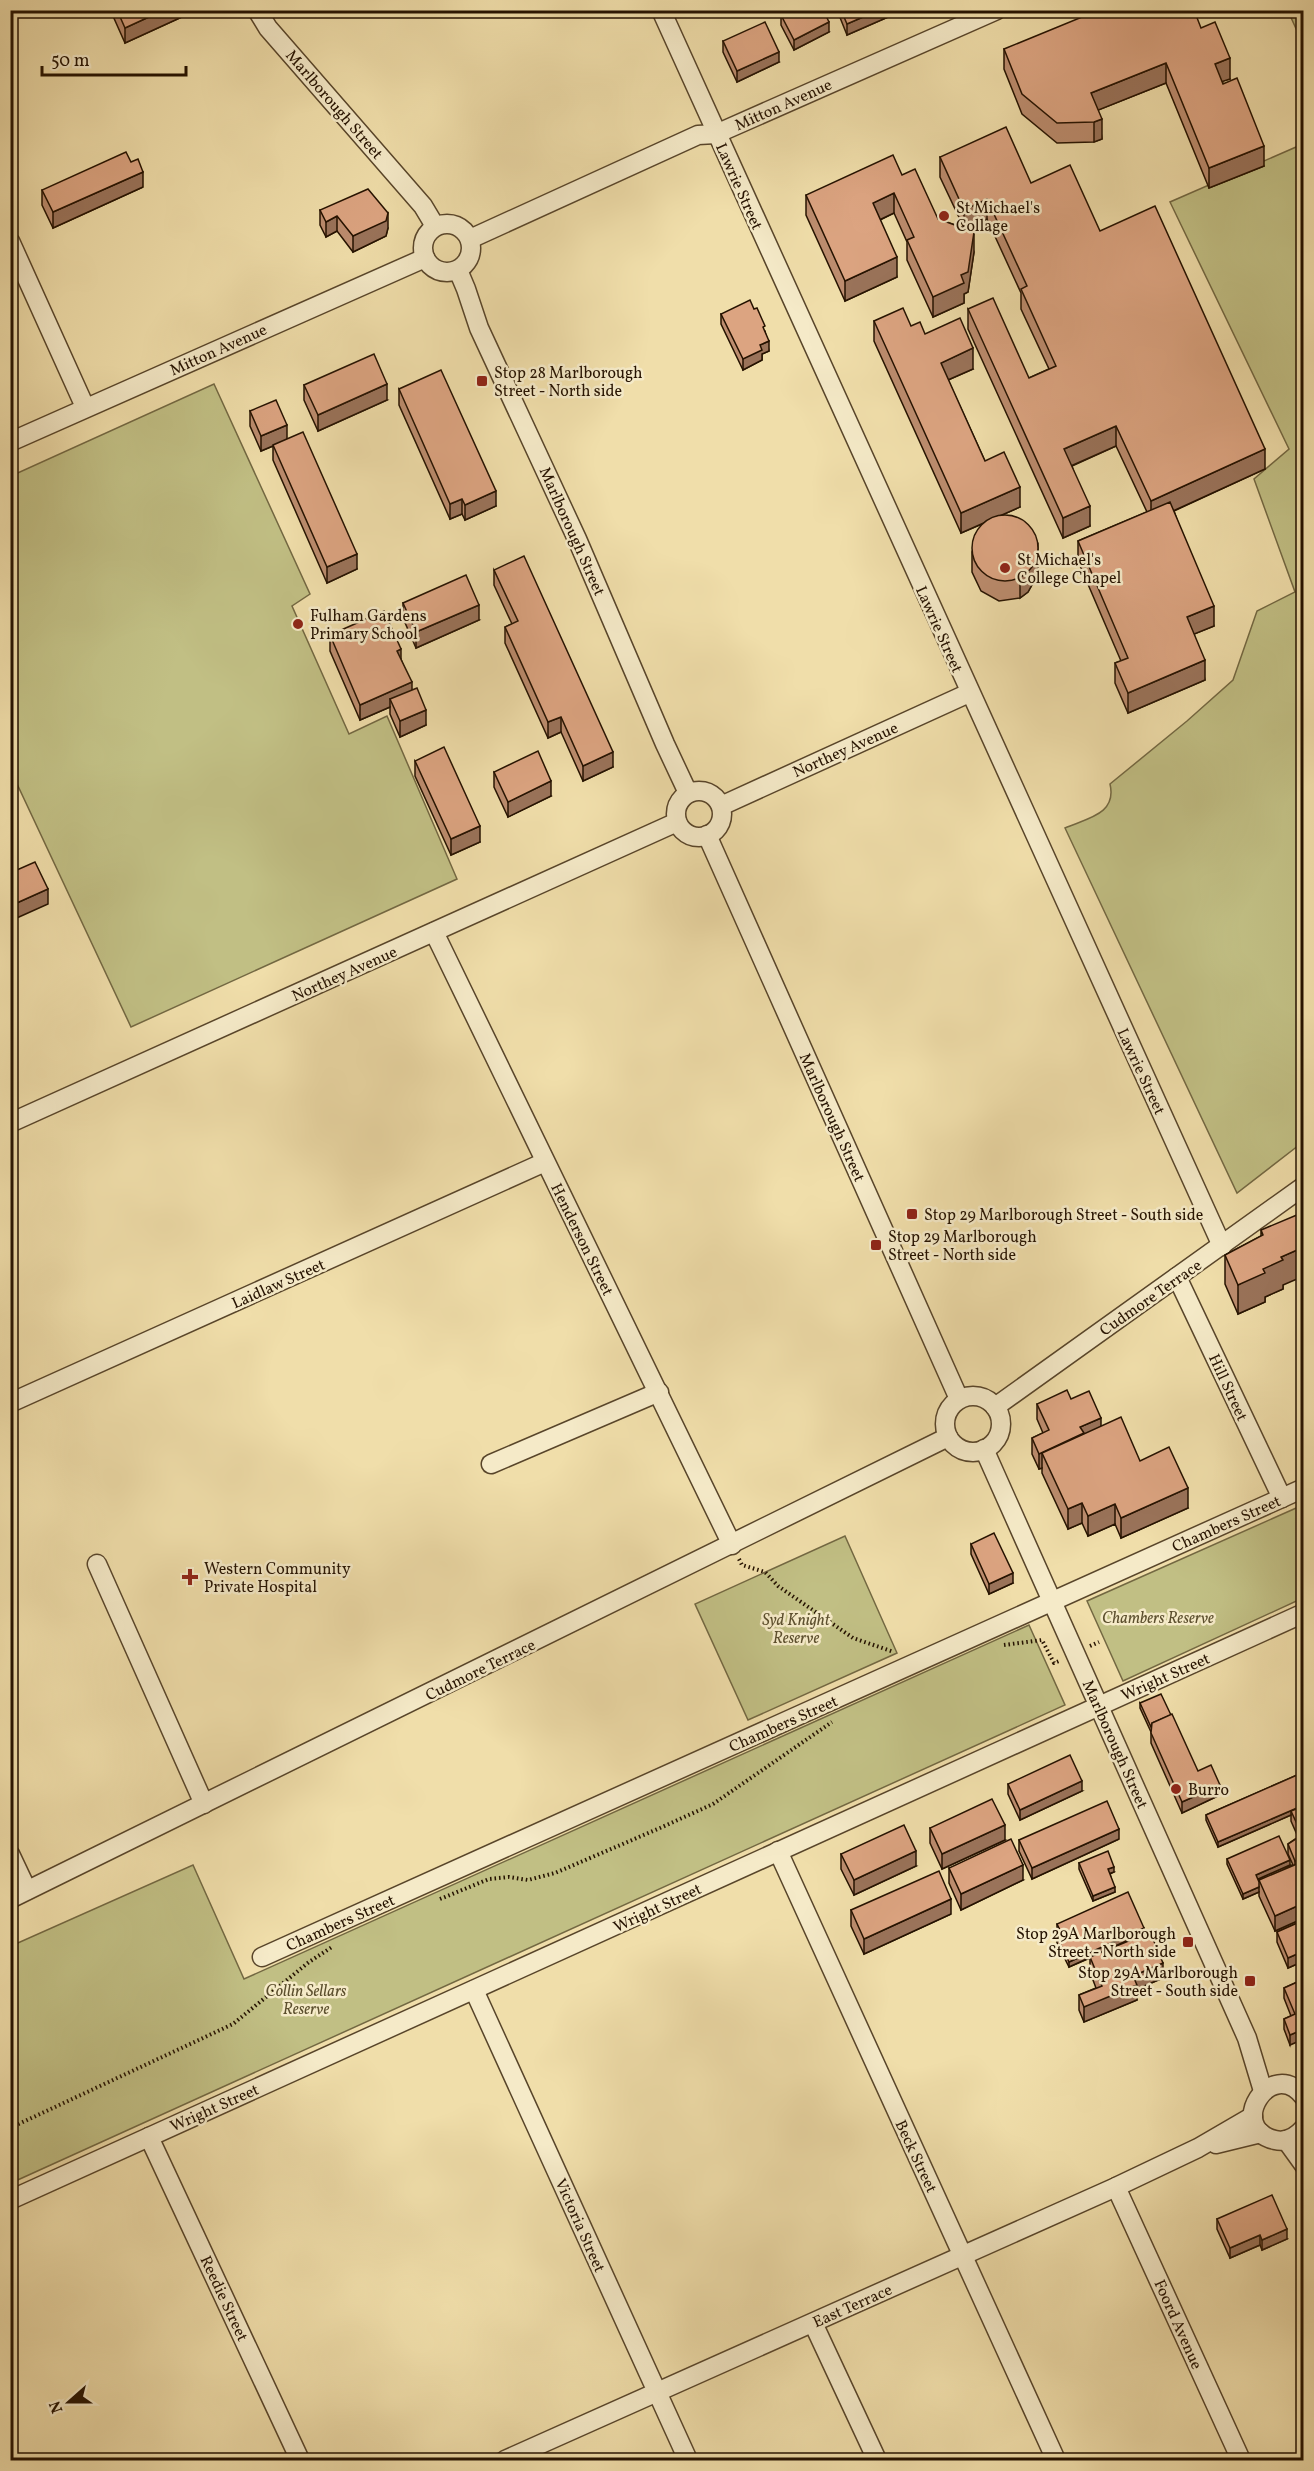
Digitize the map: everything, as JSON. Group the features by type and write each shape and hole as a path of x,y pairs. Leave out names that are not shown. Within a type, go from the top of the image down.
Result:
{"street":[{"name":"Marlborough Street","path":"257,10 268,28 423,206 435,226"},
{"name":"Lawrie Street","path":"661,10 969,693 1222,1246"},
{"name":"Mitton Avenue","path":"470,239 698,135 716,134 992,11"},
{"path":"452,224 461,227 470,239 472,249 470,258 458,270 447,272 437,270 425,258 423,250 426,237 435,226 452,224"},
{"path":"10,241 85,407"},
{"name":"Mitton Avenue","path":"10,442 425,258"},
{"name":"Marlborough Street","path":"458,270 479,328 577,538 688,793"},
{"name":"Northey Avenue","path":"721,806 969,693"},
{"path":"704,791 712,795 721,806 722,816 719,825 707,836 688,835 677,822 675,815 678,802 688,793 704,791"},
{"name":"Northey Avenue","path":"12,1118 434,933 677,822"},
{"name":"Marlborough Street","path":"707,836 959,1399"},
{"name":"Henderson Street","path":"434,933 732,1545"},
{"name":"Laidlaw Street","path":"10,1403 546,1162"},
{"name":"Cudmore Terrace","path":"995,1407 1304,1186"},
{"name":"Hill Street","path":"1177,1277 1282,1498"},
{"path":"492,1464 659,1392"},
{"path":"978,1396 988,1400 995,1407 1000,1425 998,1435 984,1449 972,1452 961,1449 948,1437 945,1420 948,1411 959,1399 978,1396"},
{"name":"Cudmore Terrace","path":"10,1899 948,1437"},
{"name":"Marlborough Street","path":"984,1449 1247,2038 1263,2091"},
{"name":"Chambers Street","path":"262,1957 1304,1488"},
{"path":"97,1564 204,1804"},
{"name":"Wright Street","path":"10,2200 1304,1613"},
{"name":"Beck Street","path":"778,1851 1056,2460"},
{"path":"10,1854 27,1890"},
{"name":"Victoria Street","path":"474,1990 688,2460"},
{"name":"Marlborough Street","path":"1247,2038 1281,2085"},
{"path":"1302,2094 1296,2089 1281,2085 1269,2087 1255,2100 1253,2116 1261,2133 1269,2138 1280,2141 1299,2135 1304,2165"},
{"name":"East Terrace","path":"505,2460 1116,2187 1198,2148 1253,2116"},
{"name":"East Terrace","path":"1198,2148 1261,2133"},
{"name":"Reedie Street","path":"149,2137 300,2460"},
{"name":"Foord Avenue","path":"1116,2187 1241,2460"},
{"path":"813,2323 876,2460"}],"path":[{"path":"732,1545 742,1565 765,1572 778,1586 853,1638 897,1653 904,1669"},
{"path":"995,1646 1042,1640 1053,1663 1059,1660"},
{"path":"1090,1646 1099,1642"},
{"path":"436,1901 489,1879 509,1877 528,1881 555,1873 713,1804 839,1717"},
{"path":"10,2128 233,2024 309,1962 334,1946"}],"green space":[{"path":"1288,11 1303,11 1303,44"},
{"path":"1303,144 1303,1142 1237,1193 1065,828 1099,814 1109,802 1110,784 1233,680 1257,611 1295,592 1254,479 1289,449 1170,202"},
{"path":"214,384 310,594 292,606 349,734 387,716 457,879 131,1027 11,771 11,476"},
{"name":"Chambers Reserve","path":"1303,1505 1303,1598 1123,1681 1087,1601"},
{"name":"Syd Knight Reserve","path":"845,1536 897,1653 748,1720 695,1604"},
{"name":"Collin Sellars Reserve","path":"1029,1625 1065,1705 11,2183 11,1946 193,1865 244,1979"}],"building":[{"path":"117,10 164,10 125,28"},
{"path":"789,10 823,10 829,22 794,40 781,15"},
{"path":"841,10 879,10 847,24"},
{"path":"1099,10 1194,10 1201,28 1215,22 1230,58 1215,64 1223,84 1237,78 1264,146 1209,168 1166,63 1091,93 1102,119 1094,122 1057,123 1022,94 1004,49"},
{"path":"765,22 779,52 737,71 723,41"},
{"path":"1006,127 1031,183 1070,165 1100,231 1155,206 1265,449 1151,501 1116,426 1064,449 1090,506 1063,518 968,309 993,298 1029,378 1056,366 1021,289 1027,286 987,199 964,210 940,157"},
{"path":"126,152 131,162 138,159 143,172 53,212 42,190"},
{"path":"893,155 902,175 915,169 938,219 974,232 968,272 961,275 964,283 933,297 907,240 914,237 894,193 873,203 897,257 845,281 806,195"},
{"path":"368,189 388,213 386,221 353,236 337,216 326,222 320,210"},
{"path":"750,300 754,309 757,308 769,341 760,345 762,350 743,359 721,314"},
{"path":"903,308 911,326 920,322 925,334 960,318 973,348 941,363 985,461 1004,452 1020,487 961,513 874,321"},
{"path":"374,354 387,384 318,415 304,385"},
{"path":"441,370 496,491 465,505 462,499 450,504 399,389"},
{"path":"276,400 287,425 261,436 250,411"},
{"path":"303,432 357,554 327,567 273,445"},
{"path":"1170,502 1214,606 1187,617 1205,660 1128,693 1115,663 1128,658 1078,541"},
{"name":"St Michael's College Chapel","path":"1005,515 1018,518 1028,525 1035,535 1038,548 1035,561 1028,571 1018,578 1005,581 992,578 982,571 975,561 972,548 975,535 982,525 992,518"},
{"path":"524,556 613,752 583,766 561,717 548,722 505,627 518,621 494,570"},
{"path":"466,575 479,605 416,632 403,603"},
{"path":"384,611 401,649 397,651 412,682 360,705 330,635"},
{"path":"417,688 426,710 400,721 390,699"},
{"path":"444,747 480,826 451,839 415,761"},
{"path":"538,751 551,781 508,802 494,772"},
{"path":"35,862 48,889 10,906 10,873"},
{"path":"1304,1212 1304,1247 1281,1257 1283,1260 1263,1269 1265,1273 1238,1285 1225,1255 1263,1235 1261,1230"},
{"path":"1067,1390 1071,1399 1089,1391 1101,1418 1080,1427 1084,1433 1039,1454 1032,1438 1049,1430 1037,1404"},
{"path":"1121,1417 1140,1461 1169,1447 1188,1488 1121,1518 1115,1504 1088,1516 1082,1503 1068,1509 1042,1453"},
{"path":"994,1533 1013,1573 989,1584 971,1544"},
{"path":"1161,1694 1171,1715 1152,1723 1151,1727 1140,1703"},
{"path":"1172,1714 1198,1771 1211,1765 1220,1785 1182,1802 1151,1733 1152,1723"},
{"path":"1070,1755 1082,1781 1020,1810 1008,1784"},
{"path":"1304,1772 1304,1805 1218,1842 1206,1815"},
{"path":"992,1799 1005,1825 942,1854 930,1828"},
{"path":"1107,1801 1119,1829 1032,1868 1019,1840"},
{"path":"1304,1806 1304,1857 1295,1861 1288,1844 1302,1835 1291,1811"},
{"path":"904,1825 916,1851 854,1880 841,1854"},
{"path":"1279,1836 1290,1860 1256,1875 1259,1887 1243,1894 1227,1859"},
{"path":"1011,1839 1023,1865 961,1894 949,1868"},
{"path":"1108,1851 1114,1867 1108,1869 1115,1887 1093,1896 1079,1863"},
{"path":"1304,1861 1304,1903 1275,1916 1259,1880"},
{"path":"939,1871 951,1899 864,1939 851,1910"},
{"path":"1128,1892 1144,1928 1069,1962 1057,1937 1062,1934 1057,1924"},
{"path":"1304,1920 1304,1951 1288,1958 1277,1932"},
{"path":"1150,1932 1163,1963 1133,1976 1137,1985 1084,2007 1079,1995 1102,1986 1090,1957"},
{"path":"1304,1979 1304,2029 1290,2035 1284,2019 1295,2014 1284,1988"},
{"path":"1272,2195 1287,2229 1262,2240 1260,2235 1230,2248 1217,2219"}],"place":[{"name":"St Michael's Collage","path":"944,216"},
{"name":"Stop 28 Marlborough Street - North side","path":"482,381"},
{"name":"St Michael's College Chapel","path":"1005,568"},
{"name":"Fulham Gardens Primary School","path":"298,624"},
{"name":"Stop 29 Marlborough Street - South side","path":"912,1214"},
{"name":"Stop 29 Marlborough Street - North side","path":"876,1245"},
{"name":"Western Community Private Hospital","path":"190,1577"},
{"name":"Burro","path":"1176,1789"},
{"name":"Stop 29A Marlborough Street - North side","path":"1188,1942"},
{"name":"Stop 29A Marlborough Street - South side","path":"1250,1981"}]}
